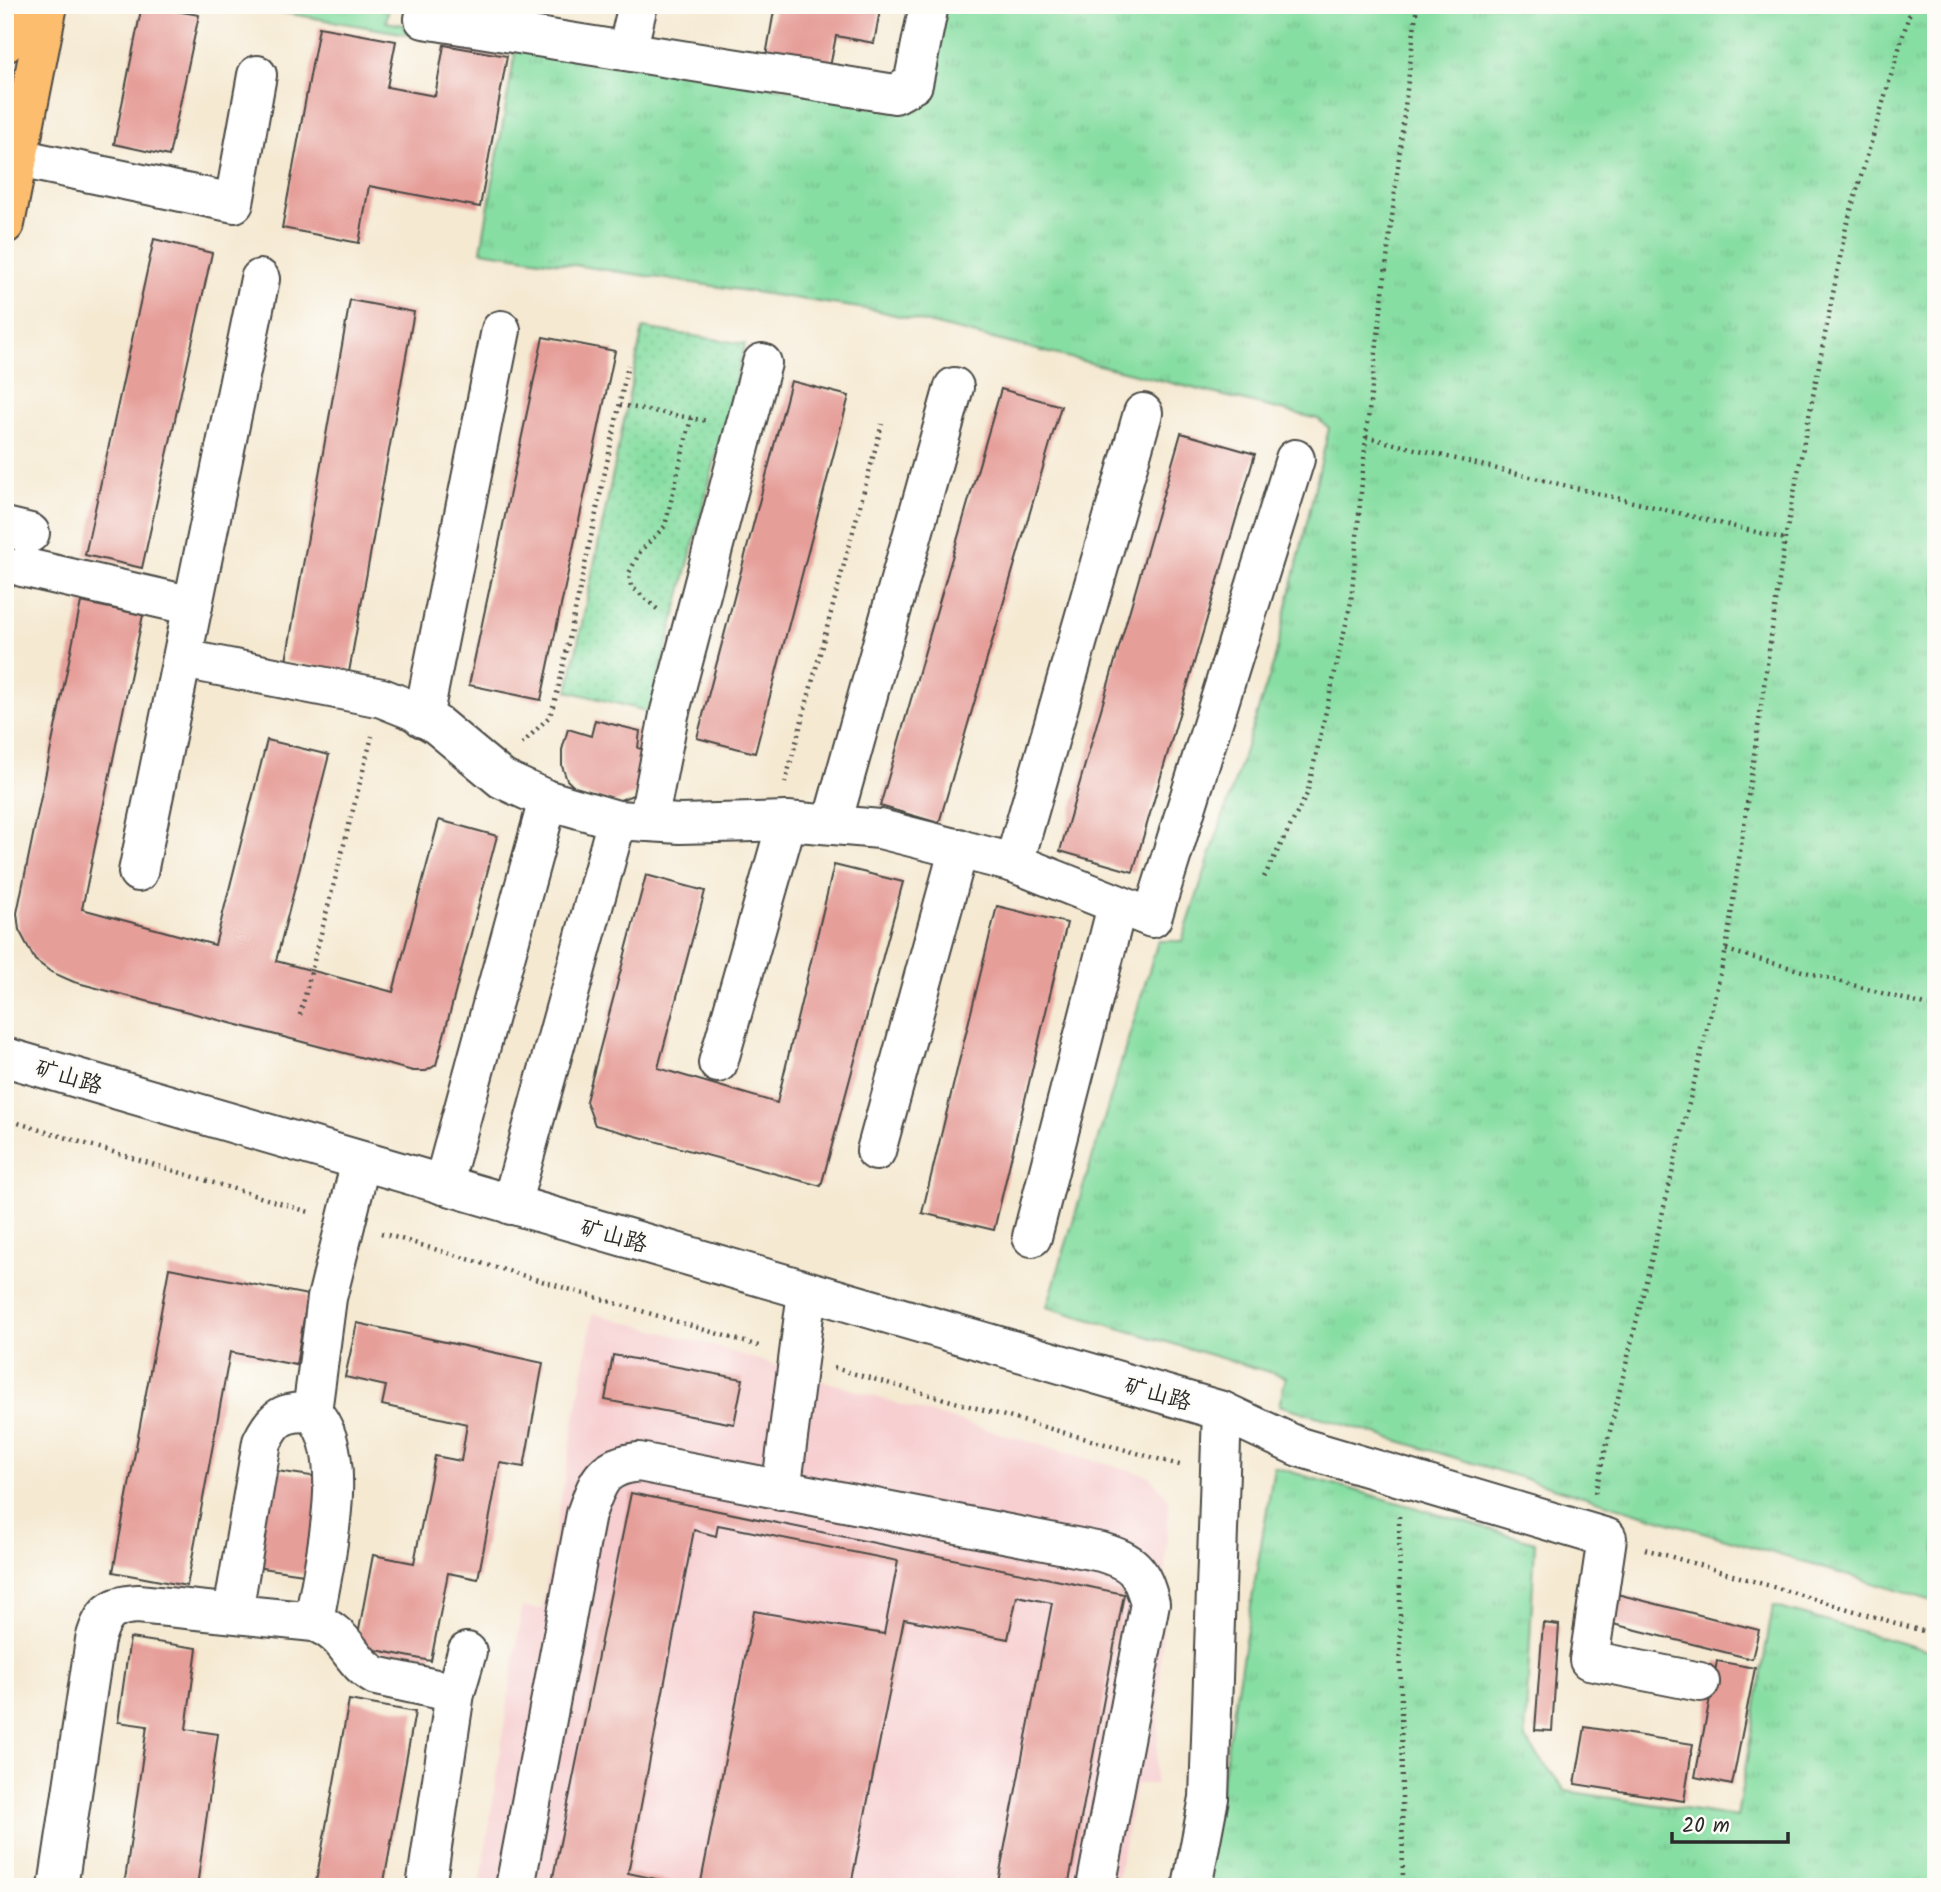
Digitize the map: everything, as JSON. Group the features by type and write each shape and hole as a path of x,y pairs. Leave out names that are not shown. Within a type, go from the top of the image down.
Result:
{"main road":[{"path":"5,43 13,5"},
{"path":"5,224 13,163 48,5"}],"street":[{"path":"427,5 424,19 895,94 913,85 929,5"},
{"path":"627,51 638,5"},
{"path":"13,163 233,203 257,75"},
{"path":"138,873 260,279"},
{"path":"424,718 501,330"},
{"path":"511,1205 632,821 669,715 762,363"},
{"path":"832,822 954,387"},
{"path":"1014,863 1143,413"},
{"path":"183,659 252,675 312,683 382,698 412,710 437,725 502,779 548,800 632,821 832,822 880,829 1014,863 1152,918 1295,458"},
{"path":"19,542 193,606"},
{"path":"443,1185 548,800"},
{"path":"718,1063 781,821"},
{"path":"876,1151 959,848"},
{"path":"1032,1237 1117,906"},
{"name":"矿山路","path":"5,1056 1222,1411 1299,1447 1596,1535"},
{"path":"314,1622 335,1484 327,1433 312,1412 327,1298 361,1161"},
{"path":"781,1491 807,1292"},
{"path":"1192,1887 1209,1798 1222,1411"},
{"path":"233,1612 262,1442 269,1427 279,1417 289,1412 312,1412"},
{"path":"515,1887 586,1514 604,1473 620,1464 639,1462 1101,1552 1124,1559 1138,1572 1150,1603 1096,1887"},
{"path":"1596,1535 1590,1660 1700,1682"},
{"path":"58,1887 100,1622 108,1611 128,1604 233,1612 314,1622 337,1633 364,1669 376,1676 455,1693"},
{"path":"426,1887 455,1693 467,1652"}],"path":[{"path":"1264,877 1307,794 1350,602 1366,437 1417,5"},
{"path":"1912,5 1846,227 1784,539 1726,950 1596,1535 1936,1635"},
{"path":"502,779 524,741 550,716 628,365"},
{"path":"620,405 745,428"},
{"path":"691,418 665,526 640,552 629,573 631,586 652,608 694,621"},
{"path":"781,821 882,424"},
{"path":"1366,437 1784,539"},
{"path":"300,1015 382,698"},
{"path":"1726,950 1936,1008"},
{"path":"5,1119 799,1358 1220,1476"},
{"path":"1399,1477 1403,1887"}],"shaded area":[{"path":"593,1313 1150,1476 1169,1500 1155,1784 1136,1784 1116,1887 480,1887 522,1607 542,1609"}],"green space":[{"path":"240,5 389,5 386,22 918,111 937,5 1936,5 1936,1602 1279,1405 1286,1377 1047,1307 1158,941 1182,941 1274,662 1329,428 1318,419 879,311 481,251 515,53"},
{"path":"643,328 745,344 650,712 568,691"},
{"path":"1274,1467 1535,1542 1525,1739 1566,1791 1737,1817 1773,1606 1936,1653 1936,1887 1204,1887"}],"building":[{"path":"142,5 199,15 169,156 114,144"},
{"path":"775,5 881,5 874,43 836,36 830,67 766,56"},
{"path":"319,27 396,41 387,87 435,96 444,45 507,56 480,207 369,186 359,243 282,228"},
{"path":"154,239 212,253 142,568 85,555"},
{"path":"350,300 414,312 349,672 286,661"},
{"path":"543,337 615,351 541,700 469,685"},
{"path":"791,381 849,396 755,753 697,738"},
{"path":"1001,389 1061,406 939,823 880,806"},
{"path":"1181,433 1255,454 1133,872 1060,851"},
{"path":"81,602 143,615 82,909 215,945 267,740 329,755 276,961 393,992 439,820 497,836 436,1065 426,1071 413,1071 74,982 51,972 35,960 19,930 17,913"},
{"path":"595,720 640,731 638,748 653,752 643,783 633,795 615,802 581,794 567,780 562,766 562,750 568,729 591,736"},
{"path":"834,865 903,882 821,1186 595,1125 586,1101 646,875 705,891 658,1068 777,1103"},
{"path":"997,906 1067,923 994,1230 922,1213"},
{"path":"169,1268 308,1295 296,1365 230,1352 187,1586 113,1572"},
{"path":"357,1323 543,1363 524,1467 500,1463 478,1579 448,1573 431,1661 356,1646 373,1555 414,1563 435,1456 461,1461 467,1424 382,1405 386,1386 345,1377"},
{"path":"613,1355 743,1379 734,1424 605,1400"},
{"path":"263,1469 325,1478 311,1575 248,1566"},
{"path":"631,1493 1124,1594 1068,1887 997,1887 1052,1603 1017,1596 1008,1639 904,1619 852,1880 881,1887 700,1887 754,1611 884,1634 898,1561 718,1525 716,1536 694,1530 628,1873 693,1887 551,1887"},
{"path":"1617,1594 1759,1630 1752,1659 1609,1623"},
{"path":"1543,1623 1559,1625 1552,1731 1535,1730"},
{"path":"130,1638 197,1648 186,1729 218,1734 197,1887 124,1887 147,1726 118,1722"},
{"path":"1717,1661 1755,1668 1732,1785 1695,1777"},
{"path":"349,1700 415,1712 383,1887 315,1887"},
{"path":"1585,1727 1693,1744 1684,1801 1575,1784"}]}
